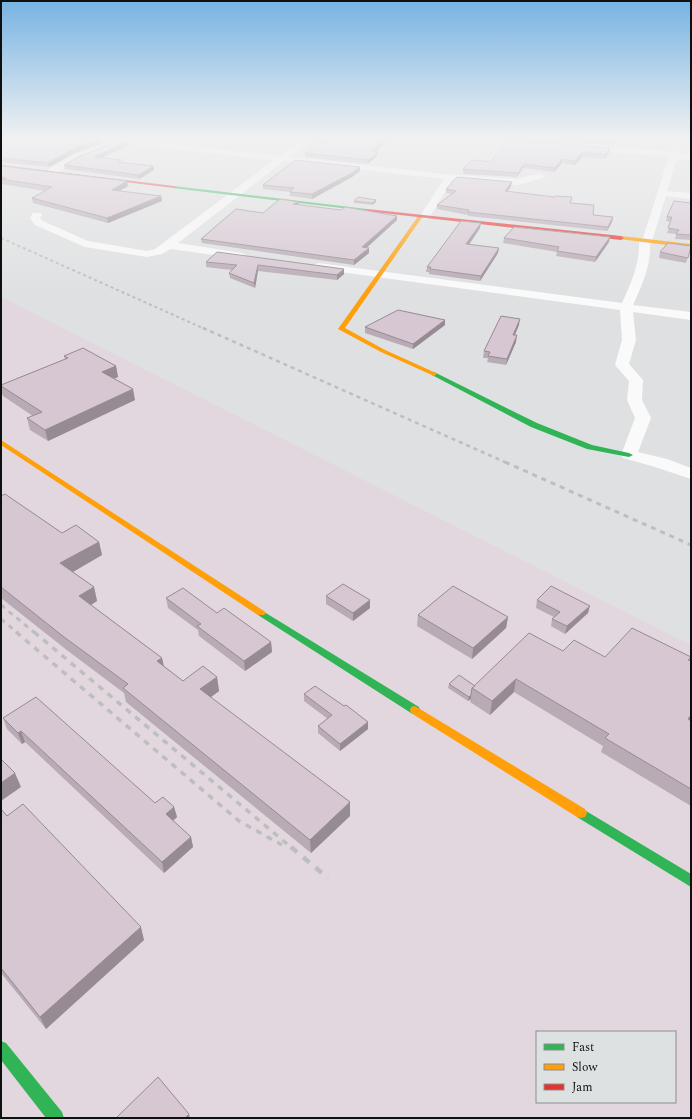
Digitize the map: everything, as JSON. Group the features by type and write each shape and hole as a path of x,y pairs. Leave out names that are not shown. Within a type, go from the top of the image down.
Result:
{"street":[{"path":"199,190 691,246"},
{"path":"37,215 35,218 39,223 85,244 150,254 158,252 169,245 241,190"},
{"path":"442,190 380,273 341,329 383,351 444,378 534,425 590,447 661,463 691,474"},
{"path":"629,455 643,418 634,404 633,395 636,380 622,364 629,340 626,307 639,279 645,255 646,241 661,193 691,196"},
{"path":"169,245 250,257"},
{"path":"304,264 380,273 591,304 626,307 633,310 691,316"},
{"path":"1,442 336,662 691,881"},
{"path":"1,1048 56,1118"}],"shaded area":[{"path":"1,297 691,645 691,1118 1,1118"}],"building":[{"path":"46,190 114,190 161,196 107,218 32,198"},
{"path":"292,190 319,190 312,194 290,192"},
{"path":"452,190 506,190 554,197 572,197 570,203 594,205 593,215 613,217 608,227 468,212 469,210 437,205 456,191"},
{"path":"358,197 376,200 372,203 354,201"},
{"path":"280,199 299,202 293,204 341,210 345,207 397,216 362,247 369,248 354,260 201,239 236,209 263,213"},
{"path":"674,201 691,203 691,235 676,234 679,230 668,228 672,217 667,217"},
{"path":"461,221 481,223 466,244 499,248 481,276 430,269 431,267 427,267"},
{"path":"514,227 610,237 596,257 557,251 559,247 504,238"},
{"path":"668,243 691,246 688,258 660,252"},
{"path":"217,252 344,269 337,275 258,265 254,283 229,273 237,265 206,262"},
{"path":"398,310 445,320 413,344 365,327"},
{"path":"501,316 520,319 513,335 517,335 507,359 488,356 490,352 484,351"},
{"path":"83,348 116,366 102,372 133,389 45,430 27,418 42,412 1,386 68,358 64,356"},
{"path":"5,494 62,533 76,525 99,542 60,563 94,587 79,596 162,658 157,661 183,681 203,666 217,677 200,689 350,802 310,840 123,688 128,684 64,637 1,587 1,496"},
{"path":"343,584 370,600 353,613 326,596"},
{"path":"453,586 508,617 473,648 418,615"},
{"path":"551,586 590,606 567,626 552,619 560,612 537,600"},
{"path":"183,588 217,613 224,608 271,642 244,661 197,626 201,624 166,598"},
{"path":"632,628 691,657 688,660 691,661 691,715 688,719 691,721 691,789 605,738 609,734 516,679 492,701 472,688 529,633 563,651 574,640 605,657"},
{"path":"459,675 475,686 472,688 471,695 469,697 449,684"},
{"path":"315,686 344,706 346,705 368,722 340,744 318,726 332,715 304,694"},
{"path":"36,697 155,803 163,797 174,807 166,814 191,837 162,862 21,731 18,733 3,718"},
{"path":"1,759 15,773 1,783"},
{"path":"23,804 141,927 40,1017 1,968 1,809 7,816"},
{"path":"158,1077 189,1114 185,1118 117,1118 117,1117"}],"railway":[{"path":"1,238 205,329"},
{"path":"203,328 507,463"},
{"path":"505,462 691,545"},
{"path":"1,605 35,633"},
{"path":"1,619 18,633"},
{"path":"16,632 239,821 282,845"},
{"path":"34,632 292,848"},
{"path":"291,847 328,878"}],"traffic: fast":[{"path":"201,190 367,210"},
{"path":"434,374 534,425 590,447 629,455"},
{"path":"261,613 415,710"},
{"path":"581,813 691,881"},
{"path":"1,1048 56,1118"}],"traffic: slow":[{"path":"421,216 341,329 383,351 434,374"},
{"path":"621,238 691,246"},
{"path":"1,442 261,613"},
{"path":"415,710 581,813"}],"traffic: jam":[{"path":"367,210 621,238"}]}
